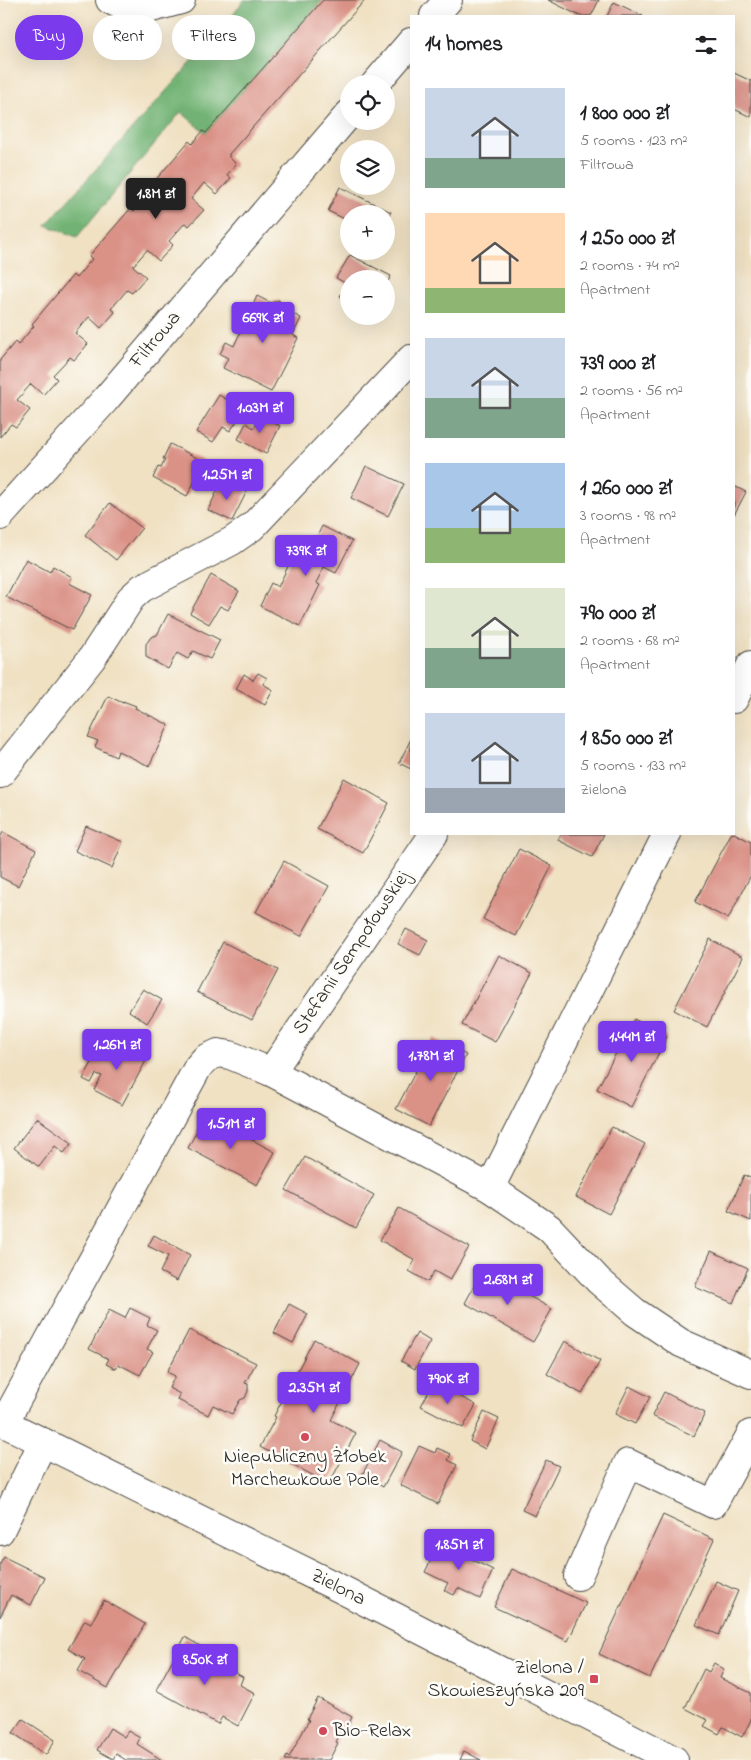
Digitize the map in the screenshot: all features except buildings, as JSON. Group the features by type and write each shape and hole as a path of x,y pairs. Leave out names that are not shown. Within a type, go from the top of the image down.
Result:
{"street":[{"path":"110,0 137,12 181,0"},
{"path":"435,15 448,0"},
{"path":"385,75 406,56"},
{"name":"Filtrowa","path":"0,516 105,400 340,125"},
{"path":"0,774 92,658 130,598 142,588 232,541 252,527 410,359"},
{"path":"735,697 751,665"},
{"name":"Stefanii Sempołowskiej","path":"271,1072 433,835"},
{"path":"490,1188 666,835"},
{"path":"2,1422 198,1067 205,1059 218,1053 230,1055 271,1072 490,1188 549,1228 599,1281 635,1312 682,1343 749,1368"},
{"name":"Zielona","path":"2,1422 339,1588 674,1760"},
{"path":"578,1576 628,1463 713,1504 751,1434"},
{"path":"0,1531 43,1442"}],"green space":[{"path":"244,0 323,0 206,133 181,112 77,237 46,225 194,60 255,60 255,15 233,15"}],"place":[{"name":"Niepubliczny Żłobek Marchewkowe Pole","path":"305,1437"},
{"name":"Zielona / Skowieszyńska 209","path":"594,1679"},
{"name":"Bio-Relax","path":"323,1731"}]}
